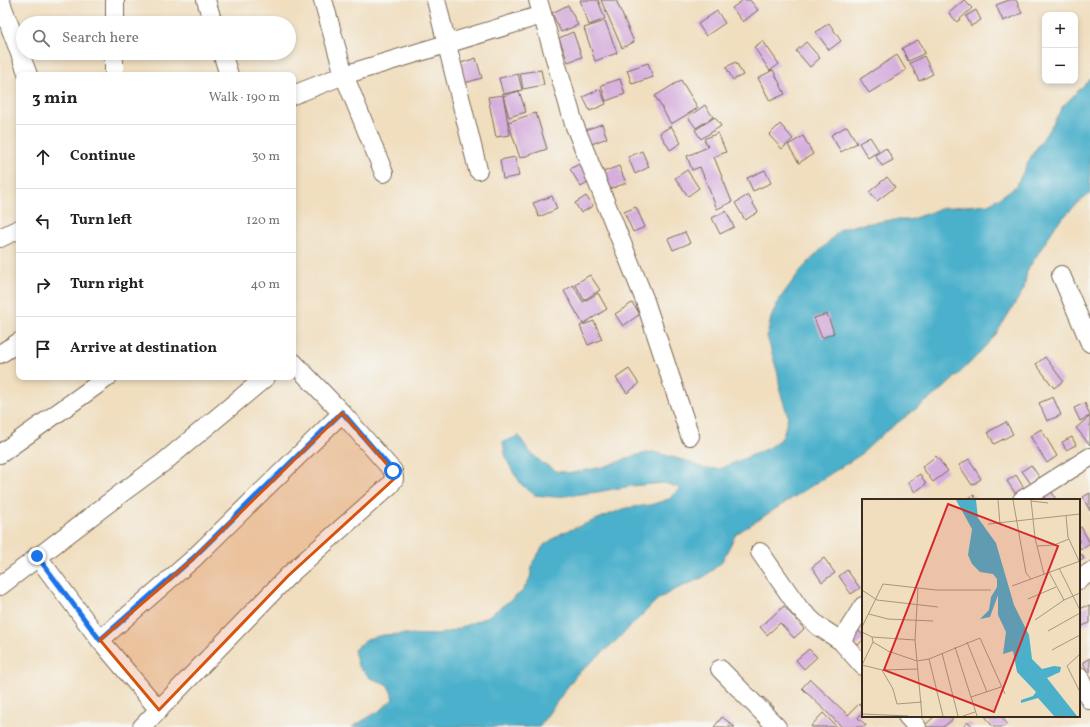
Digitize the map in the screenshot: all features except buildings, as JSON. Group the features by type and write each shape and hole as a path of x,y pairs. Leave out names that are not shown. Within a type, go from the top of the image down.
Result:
{"street":[{"path":"0,0 16,43"},
{"path":"115,16 116,0"},
{"path":"206,0 211,16"},
{"path":"323,0 344,75 384,173"},
{"path":"436,0 478,170"},
{"path":"296,94 344,75 448,44 540,7 574,124 644,298 690,436"},
{"path":"22,60 27,72"},
{"path":"114,60 114,72"},
{"path":"224,60 228,72"},
{"path":"0,238 16,230"},
{"path":"1061,275 1090,343"},
{"path":"0,354 16,344"},
{"path":"142,727 288,576 384,490 394,479 393,471 342,412 296,365"},
{"path":"0,454 104,380"},
{"path":"0,586 37,556 164,462 262,380"},
{"path":"100,640 193,558 342,412"},
{"path":"1024,499 1090,457"},
{"path":"760,552 799,608 818,626 841,641 862,665"},
{"path":"37,556 100,640 159,710"},
{"path":"1080,579 1090,572"},
{"path":"841,641 862,608"},
{"path":"720,669 777,727"},
{"path":"1080,679 1090,700"},
{"path":"908,717 917,727"}],"highlighted area":[{"path":"342,413 393,471 394,479 288,576 159,710 100,640 193,559"}],"water":[{"path":"1090,79 1090,194 1078,203 1056,225 1027,271 1024,289 994,337 944,388 885,432 860,455 736,534 721,563 704,577 674,590 658,599 618,639 576,675 539,727 352,727 381,710 394,698 387,684 370,678 358,666 354,650 367,639 383,635 438,635 487,617 522,592 530,578 533,562 544,545 562,533 626,508 650,505 669,499 680,488 664,483 631,486 556,497 535,495 522,485 513,472 506,458 503,442 519,436 529,451 541,462 556,471 572,473 603,467 637,455 653,452 687,461 703,468 720,469 768,448 783,437 788,416 780,391 778,374 767,336 771,318 778,301 801,270 841,229 891,220 909,220 942,208 988,204 1001,197 1016,186 1032,155 1063,106"}],"route":[{"path":"37,556 100,640 193,558 342,412 393,471"}]}
